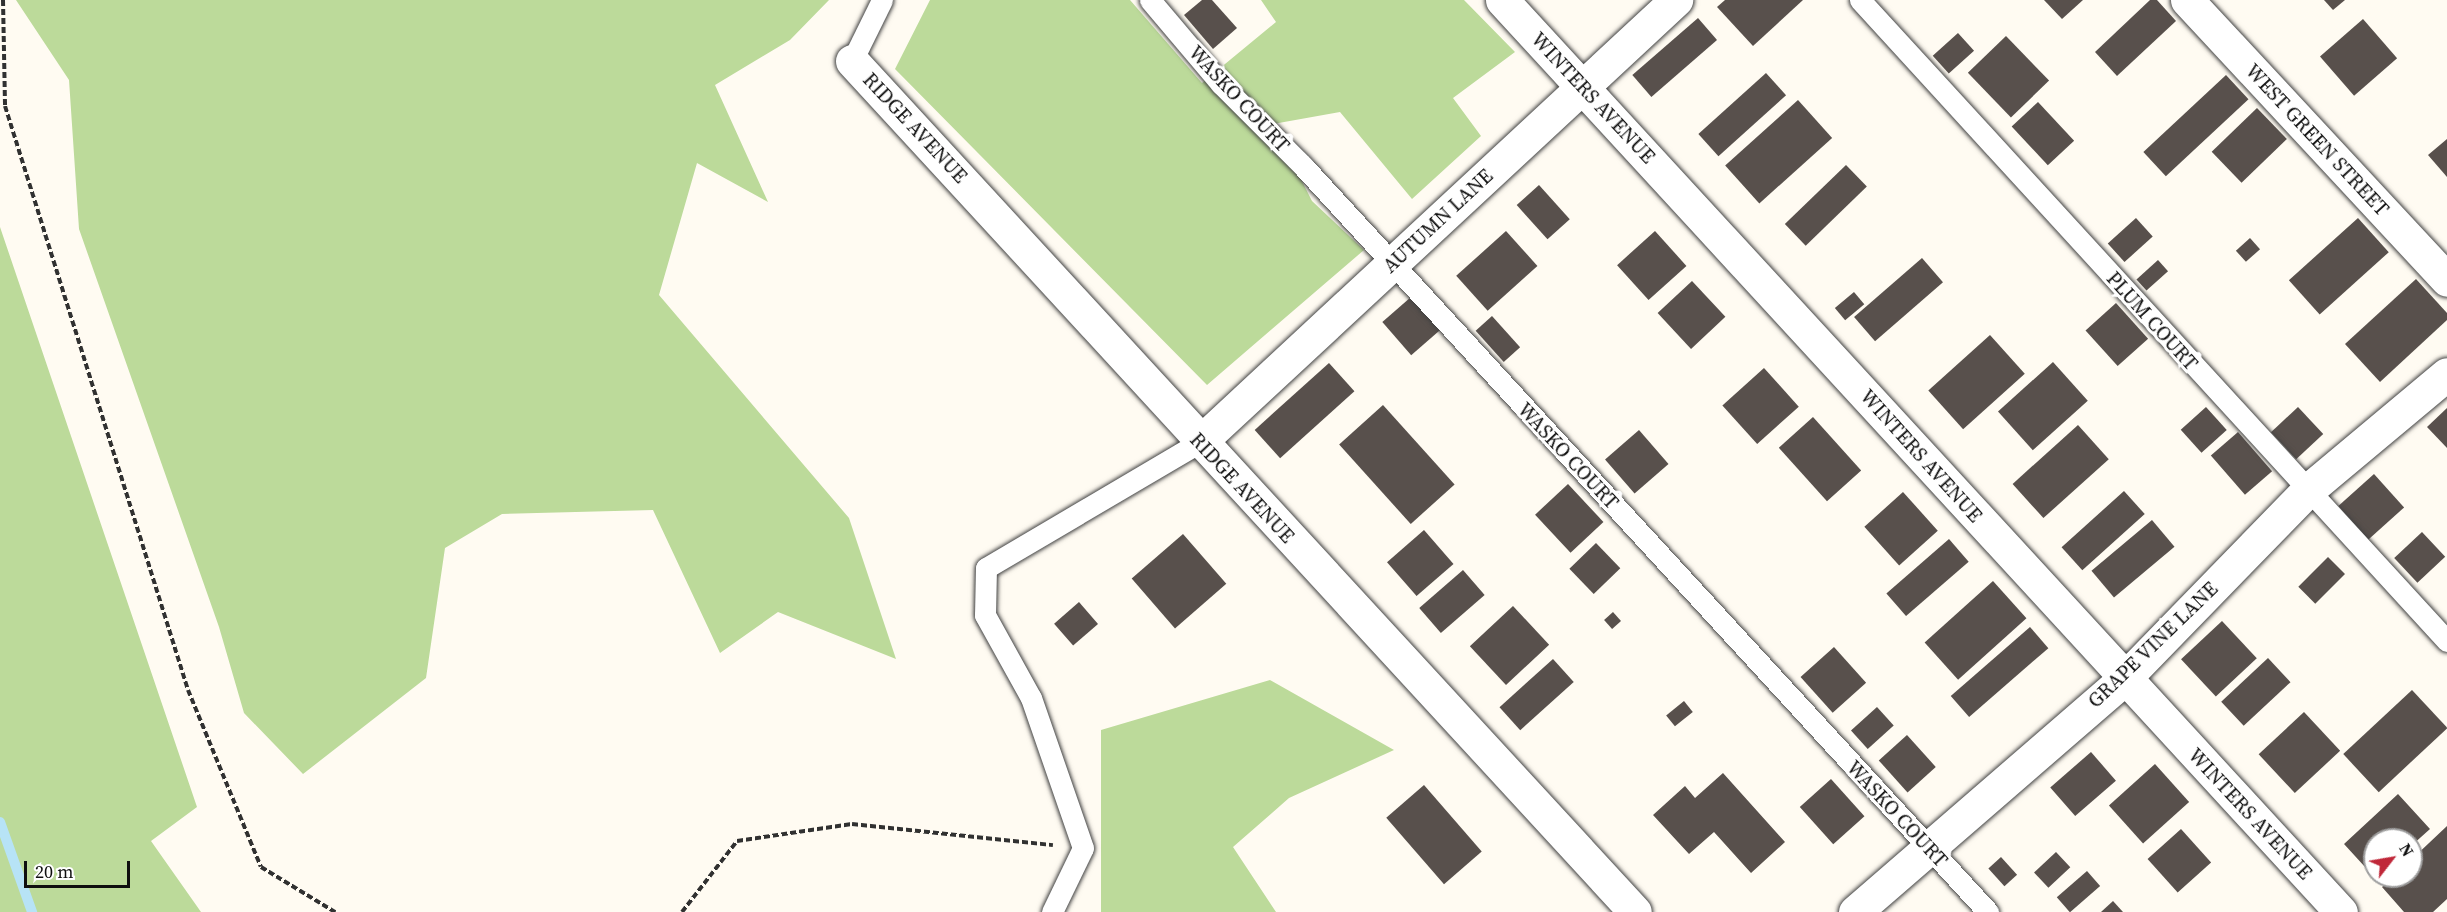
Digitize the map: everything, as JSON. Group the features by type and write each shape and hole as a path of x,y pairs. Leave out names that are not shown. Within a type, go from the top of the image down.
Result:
{"street":[{"name":"WINTERS AVENUE","path":"1502,0 2124,679 2341,912"},
{"name":"AUTUMN LANE","path":"1200,442 1676,0"},
{"name":"WEST GREEN STREET","path":"2187,0 2447,280"},
{"name":"RIDGE AVENUE","path":"852,61 1200,442 1635,912"},
{"name":"GRAPE VINE LANE","path":"1855,912 1927,846 2124,679 2307,491 2447,374"}],"lane":[{"path":"852,61 882,0"},
{"name":"WASKO COURT","path":"1150,0 1221,84 1303,166 1988,912"},
{"name":"PLUM COURT","path":"1860,0 2307,491 2447,641"},
{"path":"1052,912 1083,848 1031,698 985,615 986,568 1200,442"}],"path":[{"path":"3,0 5,106 188,690 261,867 335,912"},
{"path":"682,912 737,841 852,824 1083,848"}],"green space":[{"path":"16,0 829,0 790,40 715,85 768,202 697,163 659,295 849,518 896,659 778,612 720,653 653,510 502,514 445,548 426,678 303,774 244,713 219,627 79,229 69,80"},
{"path":"930,0 1130,0 1202,83 1276,22 1261,0 1464,0 1515,52 1453,98 1481,136 1412,199 1340,112 1273,124 1312,201 1364,250 1207,385 895,69"},
{"path":"0,227 197,807 151,841 201,912 0,912"},
{"path":"1270,680 1394,750 1289,798 1233,847 1276,912 1101,912 1101,730"}],"building":[{"path":"1202,0 1212,0 1237,28 1213,49 1184,15"},
{"path":"1725,0 1803,0 1753,46 1717,7"},
{"path":"2044,0 2083,0 2062,19"},
{"path":"2150,0 2157,0 2176,21 2117,76 2095,52"},
{"path":"2324,0 2345,0 2333,10"},
{"path":"1698,18 1717,40 1651,97 1632,75"},
{"path":"2363,19 2397,58 2354,96 2320,56"},
{"path":"1958,33 1974,51 1949,74 1933,56"},
{"path":"2006,36 2049,81 2011,117 1968,73"},
{"path":"1766,73 1786,95 1718,156 1698,134"},
{"path":"2226,75 2249,99 2166,176 2143,152"},
{"path":"1798,100 1832,138 1759,203 1725,166"},
{"path":"2038,102 2074,141 2048,165 2012,127"},
{"path":"2257,108 2287,139 2242,183 2212,152"},
{"path":"2447,139 2447,177 2428,155"},
{"path":"1846,165 1867,187 1806,246 1785,224"},
{"path":"1539,185 1570,219 1547,239 1517,205"},
{"path":"2136,218 2153,237 2124,262 2108,243"},
{"path":"2358,218 2389,252 2320,314 2289,280"},
{"path":"1506,231 1537,266 1488,311 1456,276"},
{"path":"1655,231 1686,266 1649,300 1617,265"},
{"path":"2250,238 2260,249 2246,262 2236,251"},
{"path":"1922,258 1943,282 1875,341 1854,317"},
{"path":"2158,260 2168,271 2146,291 2136,279"},
{"path":"2416,279 2447,313 2447,320 2380,382 2345,344"},
{"path":"1692,281 1725,317 1691,349 1658,313"},
{"path":"1854,292 1864,304 1845,320 1835,308"},
{"path":"1411,297 1440,330 1411,355 1382,322"},
{"path":"2116,303 2148,339 2118,366 2086,330"},
{"path":"1492,316 1520,347 1504,362 1476,331"},
{"path":"1990,335 2025,374 1963,429 1928,391"},
{"path":"2053,362 2088,401 2033,450 1998,412"},
{"path":"1329,363 1354,391 1280,458 1255,430"},
{"path":"1764,368 1799,407 1757,444 1722,405"},
{"path":"1383,405 1455,485 1411,524 1339,444"},
{"path":"2206,407 2227,430 2201,453 2181,430"},
{"path":"2298,407 2323,434 2296,459 2271,432"},
{"path":"2447,408 2447,448 2427,427"},
{"path":"1813,417 1861,471 1827,501 1779,448"},
{"path":"2078,425 2109,459 2043,518 2013,484"},
{"path":"1639,430 1669,464 1635,493 1605,460"},
{"path":"2238,432 2272,471 2245,495 2211,456"},
{"path":"2374,474 2404,507 2368,540 2338,506"},
{"path":"1568,484 1603,522 1571,553 1535,515"},
{"path":"2124,491 2145,514 2082,570 2062,547"},
{"path":"1903,492 1938,531 1899,565 1864,527"},
{"path":"2152,520 2174,547 2114,598 2091,571"},
{"path":"1424,530 1454,564 1417,596 1387,562"},
{"path":"2422,532 2445,557 2417,583 2394,558"},
{"path":"1183,534 1226,584 1175,628 1132,579"},
{"path":"1949,539 1969,562 1906,616 1886,593"},
{"path":"1596,543 1620,568 1594,594 1569,569"},
{"path":"2328,557 2345,574 2315,604 2298,587"},
{"path":"1463,570 1485,595 1441,633 1419,608"},
{"path":"1993,581 2026,618 1958,680 1925,643"},
{"path":"1079,602 1098,624 1073,646 1054,624"},
{"path":"1513,606 1549,645 1506,685 1470,646"},
{"path":"1613,612 1621,621 1612,629 1604,620"},
{"path":"2222,621 2257,658 2216,696 2181,659"},
{"path":"2030,627 2048,648 1969,717 1951,696"},
{"path":"1834,647 1866,683 1833,713 1801,677"},
{"path":"2268,658 2291,682 2244,726 2221,702"},
{"path":"1553,659 1574,682 1520,730 1499,707"},
{"path":"2412,690 2447,728 2379,792 2343,754"},
{"path":"1684,701 1693,712 1675,726 1666,715"},
{"path":"1877,707 1894,726 1868,749 1851,730"},
{"path":"2304,712 2340,751 2295,793 2259,754"},
{"path":"1907,735 1936,767 1908,792 1879,760"},
{"path":"2091,752 2116,781 2075,816 2050,787"},
{"path":"2155,764 2189,802 2143,843 2109,805"},
{"path":"1723,773 1785,842 1751,873 1714,832 1689,854 1653,815 1685,786 1695,798"},
{"path":"1831,779 1864,816 1833,844 1800,807"},
{"path":"1424,785 1482,851 1444,884 1386,818"},
{"path":"2398,794 2430,829 2423,835 2423,828 2363,828 2363,865 2344,844"},
{"path":"2447,826 2447,899 2433,912 2404,912 2383,888 2423,888 2423,849"},
{"path":"2181,829 2211,862 2178,893 2148,859"},
{"path":"2056,852 2070,867 2048,888 2034,872"},
{"path":"2001,857 2017,875 2004,886 1988,868"},
{"path":"2087,871 2100,886 2070,912 2057,897"},
{"path":"2113,901 2123,912 2101,912"}],"waterway":[{"path":"0,822 32,912"}]}
